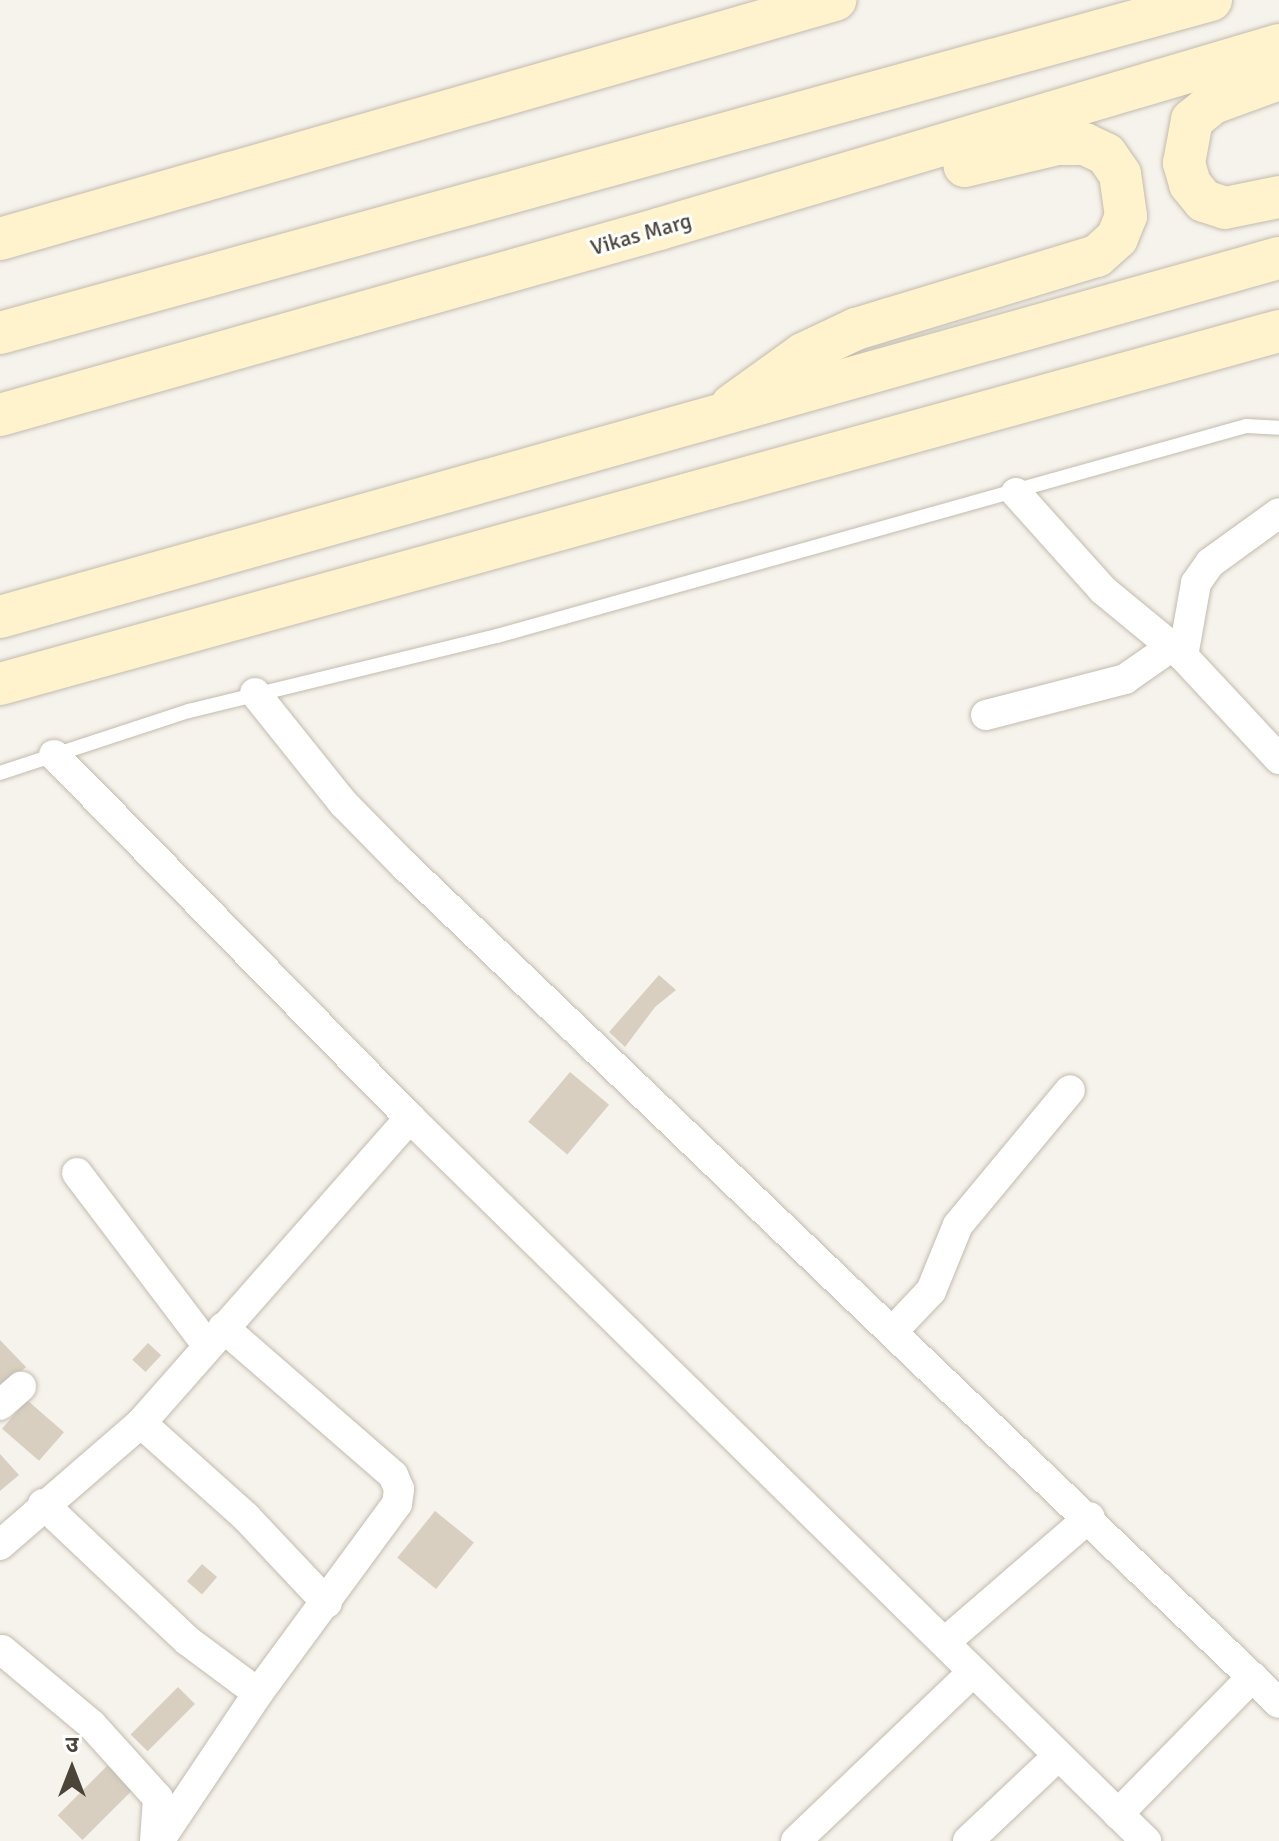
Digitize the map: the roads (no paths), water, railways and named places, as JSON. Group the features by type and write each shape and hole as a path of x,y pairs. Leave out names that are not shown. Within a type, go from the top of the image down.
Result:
{"main road":[{"path":"0,239 791,7 835,0"},
{"path":"0,333 1211,0"},
{"name":"Vikas Marg","path":"0,415 659,229 1279,45"},
{"path":"1279,79 1213,103 1192,120 1184,163 1190,184 1204,201 1225,208 1279,197"},
{"path":"659,229 849,197 1057,144 1085,144 1106,154 1126,194 1126,216 1117,238 1097,256 856,329 803,354 708,422"},
{"path":"0,617 708,422 1279,258"},
{"path":"0,684 1279,331"}],"street":[{"path":"1016,493 1103,590 1177,652 1279,759"},
{"path":"986,715 1125,679 1177,652 1196,583 1210,563 1279,513"},
{"path":"255,693 344,804 405,866 1090,1517 1279,1703"},
{"path":"54,755 410,1118 1146,1841"},
{"path":"893,1331 931,1291 958,1225 1070,1090"},
{"path":"0,1545 43,1504 141,1423 410,1118"},
{"path":"77,1173 215,1336 393,1475 399,1489 397,1504 258,1693 157,1841"},
{"path":"141,1423 246,1517 327,1603"},
{"path":"43,1504 188,1641 258,1693"},
{"path":"945,1642 1090,1517"},
{"path":"1,1643 92,1725 158,1798 157,1841"},
{"path":"813,1835 972,1673"},
{"path":"1118,1814 1252,1677"},
{"path":"968,1841 1058,1756"}],"lane":[{"path":"0,773 255,693 497,636 1016,493 1246,426 1279,428"}]}
